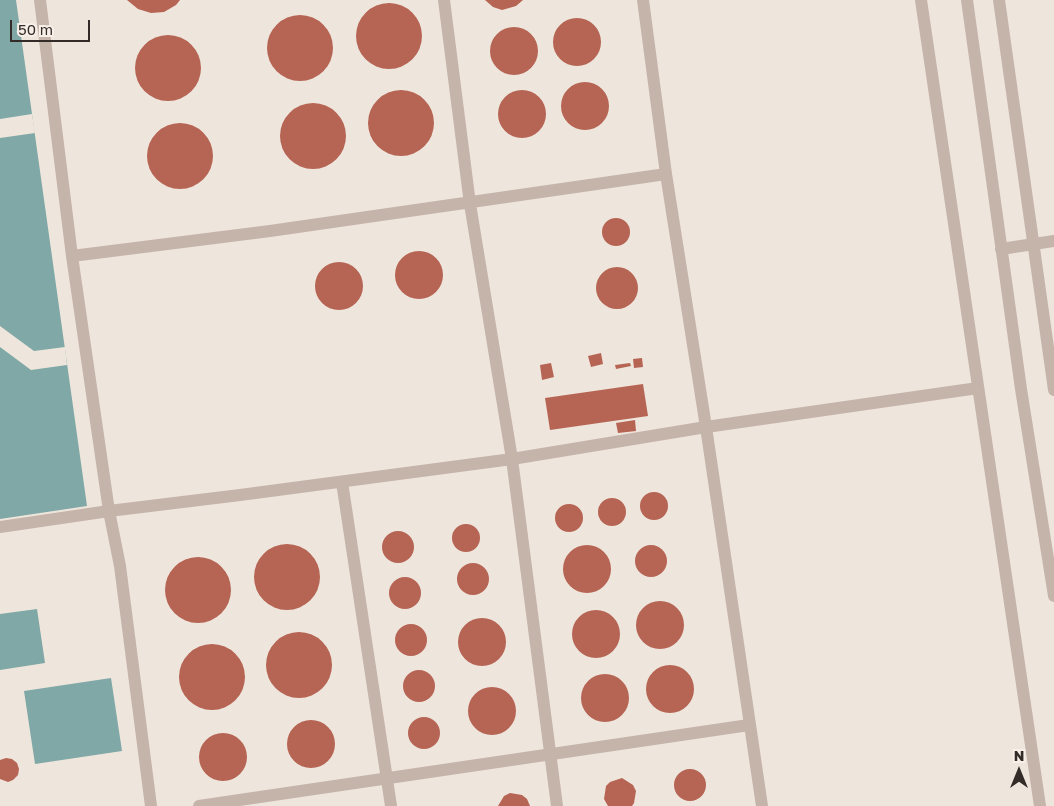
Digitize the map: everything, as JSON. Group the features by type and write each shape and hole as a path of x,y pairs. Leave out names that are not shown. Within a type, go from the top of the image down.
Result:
{"street":[{"path":"40,0 72,256 109,511 120,566 151,806"},
{"path":"444,0 470,204 512,459 557,806"},
{"path":"643,0 666,174 706,427 762,806"},
{"path":"921,0 1040,806"},
{"path":"967,0 1021,390 1054,596"},
{"path":"999,0 1054,390"},
{"path":"72,256 470,204 666,174"},
{"path":"1002,249 1054,241"},
{"path":"0,527 109,511 512,459 706,427 978,388"},
{"path":"342,482 391,806"},
{"path":"199,806 750,725"}],"water":[{"path":"0,0 16,0 87,506 0,519"},
{"path":"37,609 45,663 0,670 0,614"},
{"path":"111,678 122,751 35,764 24,691"}],"pier":[{"path":"32,114 35,133 0,138 0,119"},
{"path":"0,326 34,351 65,347 67,365 31,370 0,347"}],"building":[{"path":"127,0 180,0 176,5 164,12 151,13 138,9"},
{"path":"485,0 523,0 516,6 502,10 493,7"},
{"path":"383,3 395,3 413,12 420,23 422,36 420,49 413,60 402,67 383,69 370,64 361,55 356,42 356,30 361,17 370,8"},
{"path":"306,15 324,24 331,35 333,48 331,61 324,72 313,79 294,81 276,72 269,61 267,42 276,24 287,17"},
{"path":"577,18 586,20 594,25 599,33 601,42 599,51 594,59 586,64 577,66 568,64 560,59 555,51 553,42 555,33 560,25 568,20"},
{"path":"514,27 523,29 531,34 536,42 538,51 536,60 531,68 523,73 514,75 505,73 497,68 492,60 490,51 492,42 497,34 505,29"},
{"path":"174,35 192,44 199,55 201,68 199,81 192,92 181,99 162,101 144,92 137,81 135,62 144,44 155,37"},
{"path":"585,82 594,84 602,89 607,97 609,106 607,115 602,123 594,128 585,130 576,128 568,123 563,115 561,106 563,97 568,89 576,84"},
{"path":"395,90 407,90 425,99 432,110 434,123 432,136 425,147 414,154 395,156 382,151 373,142 368,129 368,117 373,104 382,95"},
{"path":"522,90 531,92 539,97 544,105 546,114 544,123 539,131 531,136 522,138 513,136 505,131 500,123 498,114 500,105 505,97 513,92"},
{"path":"307,103 319,103 337,112 344,123 346,136 344,149 337,160 326,167 307,169 294,164 285,155 280,142 280,130 285,117 294,108"},
{"path":"174,123 186,123 204,132 211,143 213,156 211,169 204,180 193,187 174,189 161,184 152,175 147,162 147,150 152,137 161,128"},
{"path":"616,218 626,222 630,232 626,242 616,246 606,242 602,232 606,222"},
{"path":"419,251 428,253 436,258 441,266 443,275 441,284 436,292 428,297 419,299 410,297 402,292 397,284 395,275 397,266 402,258 410,253"},
{"path":"339,262 348,264 356,269 361,277 363,286 361,295 356,303 348,308 339,310 330,308 322,303 317,295 315,286 317,277 322,269 330,264"},
{"path":"617,267 632,273 638,288 632,303 617,309 602,303 596,288 602,273"},
{"path":"601,353 603,364 591,367 588,356"},
{"path":"642,358 643,367 634,368 633,359"},
{"path":"551,363 554,377 542,380 540,365"},
{"path":"630,363 631,366 616,369 615,365"},
{"path":"643,384 648,416 550,430 545,398"},
{"path":"635,420 636,431 618,433 616,423"},
{"path":"654,492 664,496 668,506 664,516 654,520 644,516 640,506 644,496"},
{"path":"612,498 622,502 626,512 622,522 612,526 602,522 598,512 602,502"},
{"path":"569,504 579,508 583,518 579,528 569,532 559,528 555,518 559,508"},
{"path":"466,524 476,528 480,538 476,548 466,552 456,548 452,538 456,528"},
{"path":"398,531 410,535 414,547 410,559 398,563 386,559 382,547 386,535"},
{"path":"281,544 293,544 311,553 318,564 320,577 318,590 311,601 300,608 281,610 268,605 259,596 254,583 254,571 259,558 268,549"},
{"path":"587,545 596,547 604,552 609,560 611,569 609,578 604,586 596,591 587,593 578,591 570,586 565,578 563,569 565,560 570,552 578,547"},
{"path":"651,545 663,549 667,561 663,573 651,577 639,573 635,561 639,549"},
{"path":"192,557 204,557 222,566 229,577 231,590 229,603 222,614 211,621 192,623 179,618 170,609 165,596 165,584 170,571 179,562"},
{"path":"473,563 485,567 489,579 485,591 473,595 461,591 457,579 461,567"},
{"path":"405,577 417,581 421,593 417,605 405,609 393,605 389,593 393,581"},
{"path":"660,601 669,603 677,608 682,616 684,625 682,634 677,642 669,647 660,649 651,647 643,642 638,634 636,625 638,616 643,608 651,603"},
{"path":"596,610 605,612 613,617 618,625 620,634 618,643 613,651 605,656 596,658 587,656 579,651 574,643 572,634 574,625 579,617 587,612"},
{"path":"482,618 491,620 499,625 504,633 506,642 504,651 499,659 491,664 482,666 473,664 465,659 460,651 458,642 460,633 465,625 473,620"},
{"path":"411,624 423,628 427,640 423,652 411,656 399,652 395,640 399,628"},
{"path":"305,632 323,641 330,652 332,665 330,678 323,689 312,696 293,698 275,689 268,678 266,659 275,641 286,634"},
{"path":"206,644 218,644 236,653 243,664 245,677 243,690 236,701 225,708 206,710 193,705 184,696 179,683 179,671 184,658 193,649"},
{"path":"670,665 679,667 687,672 692,680 694,689 692,698 687,706 679,711 670,713 661,711 653,706 648,698 646,689 648,680 653,672 661,667"},
{"path":"419,670 431,674 435,686 431,698 419,702 407,698 403,686 407,674"},
{"path":"605,674 614,676 622,681 627,689 629,698 627,707 622,715 614,720 605,722 596,720 588,715 583,707 581,698 583,689 588,681 596,676"},
{"path":"492,687 501,689 509,694 514,702 516,711 514,720 509,728 501,733 492,735 483,733 475,728 470,720 468,711 470,702 475,694 483,689"},
{"path":"424,717 436,721 440,733 436,745 424,749 412,745 408,733 412,721"},
{"path":"311,720 320,722 328,727 333,735 335,744 333,753 328,761 320,766 311,768 302,766 294,761 289,753 287,744 289,735 294,727 302,722"},
{"path":"223,733 232,735 240,740 245,748 247,757 245,766 240,774 232,779 223,781 214,779 206,774 201,766 199,757 201,748 206,740 214,735"},
{"path":"12,759 17,763 19,769 18,775 8,782 0,779 0,760"},
{"path":"690,769 702,773 706,785 702,797 690,801 678,797 674,785 678,773"},
{"path":"622,778 633,785 636,791 634,803 632,806 608,806 604,799 606,786 610,782"},
{"path":"510,793 522,795 527,799 530,806 498,806 504,796"}]}
